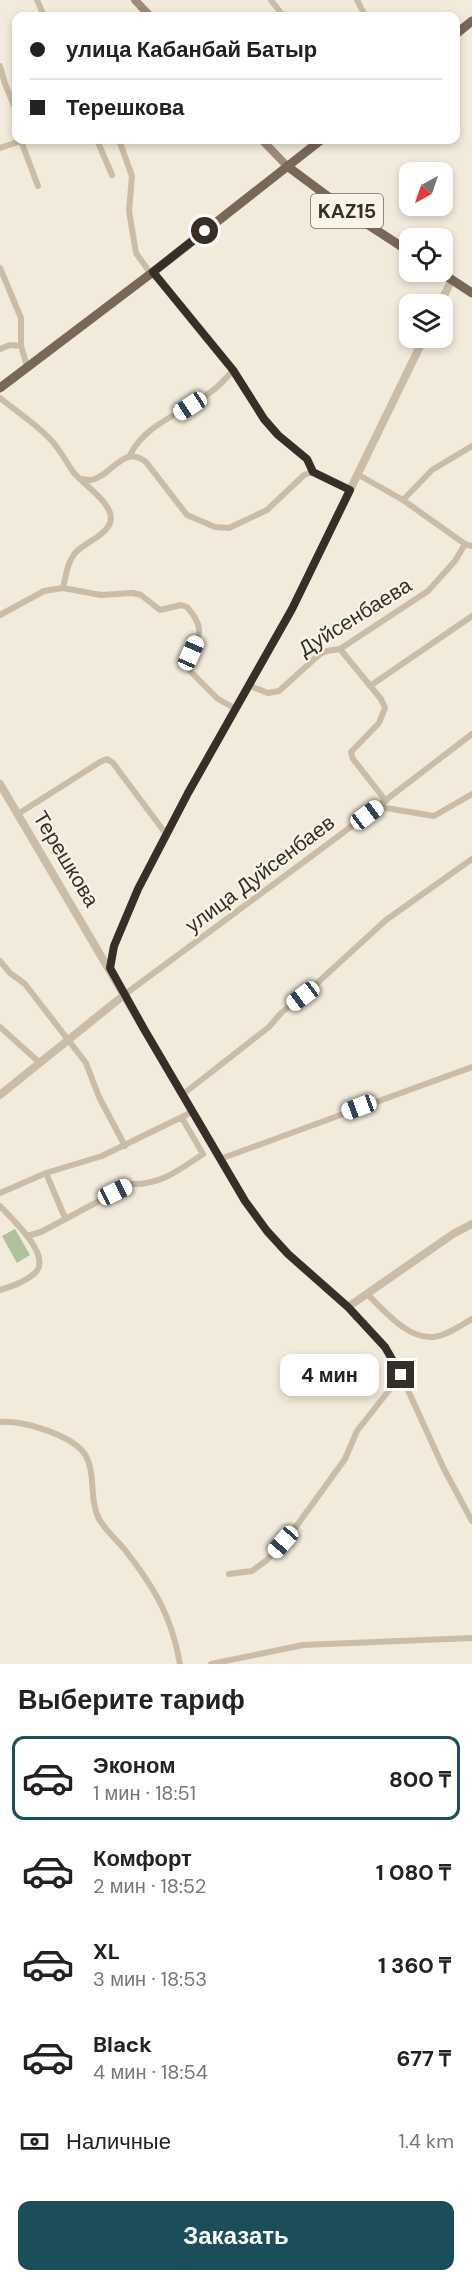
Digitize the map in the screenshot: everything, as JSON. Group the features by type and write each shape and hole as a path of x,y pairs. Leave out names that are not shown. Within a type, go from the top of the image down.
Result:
{"main road":[{"path":"135,0 146,12"},
{"path":"460,31 472,21"},
{"path":"266,144 286,166"},
{"path":"0,388 152,273 316,144"},
{"name":"KAZ15","path":"286,166 399,245"},
{"path":"453,280 472,293"}],"street":[{"path":"0,66 3,85 12,102"},
{"path":"22,144 38,186"},
{"path":"99,144 112,176"},
{"path":"120,144 132,176 129,211 136,253 233,370 264,419 278,435 307,459 313,472"},
{"path":"0,268 21,318 21,346 27,366"},
{"path":"0,349 10,345 21,346"},
{"path":"110,968 114,946 126,915 166,834 297,599 419,348"},
{"path":"81,479 92,480 130,455 136,443 150,430 217,388 233,370"},
{"path":"0,398 30,420 52,441 81,479 106,504 111,513 111,521 100,534 76,553 69,563 63,588"},
{"path":"403,500 432,470 472,446"},
{"path":"130,455 138,456 146,462 187,515 215,527 229,528 267,510 304,474 313,472 350,490"},
{"path":"357,474 403,500 469,545"},
{"name":"Дуйсенбаева","path":"249,685 268,693 279,691 320,654 340,648 428,591 469,545"},
{"path":"0,615 44,591 63,588 101,595 133,593 141,595 160,610 181,605 187,607 199,623 200,632 188,665 190,671 218,699 236,709"},
{"path":"370,686 472,616"},
{"path":"340,648 385,708 380,723 351,752 353,759 386,808 434,816 472,794"},
{"name":"улица Дуйсенбаев","path":"124,994 472,734"},
{"path":"18,814 107,759 113,763 166,834"},
{"name":"Терешкова","path":"0,783 245,1201 267,1231 288,1254 348,1307 385,1347 472,1521"},
{"path":"182,1095 269,1027 281,1013 303,996 386,920 472,859"},
{"path":"0,961 10,973 25,984 86,1063 99,1097 125,1146"},
{"path":"0,1095 124,994"},
{"path":"0,1027 40,1063"},
{"path":"220,1159 472,1067"},
{"path":"0,1193 46,1173 102,1156 192,1112"},
{"path":"27,1236 41,1232 131,1184 148,1185 165,1178 203,1154 182,1118"},
{"path":"46,1173 65,1218"},
{"path":"0,1206 27,1236 39,1254 40,1266 35,1273 0,1290"},
{"path":"348,1307 453,1234 472,1224"},
{"path":"367,1294 403,1327 417,1334 433,1337 472,1319"},
{"path":"229,1574 252,1571 260,1567 283,1542 345,1460 357,1431 401,1375"},
{"path":"0,1422 19,1421 52,1434 74,1443 86,1456 94,1507 99,1521 144,1574 158,1596 176,1637 180,1664"},
{"path":"211,1664 303,1645 472,1638"}],"green space":[{"path":"15,1229 30,1255 17,1263 2,1236"}],"route":[{"path":"205,231 153,272 233,370 264,419 278,435 307,459 313,472 350,490 292,609 188,793 138,889 114,946 110,968 245,1201 267,1231 288,1254 348,1307 385,1347 401,1375"}]}
